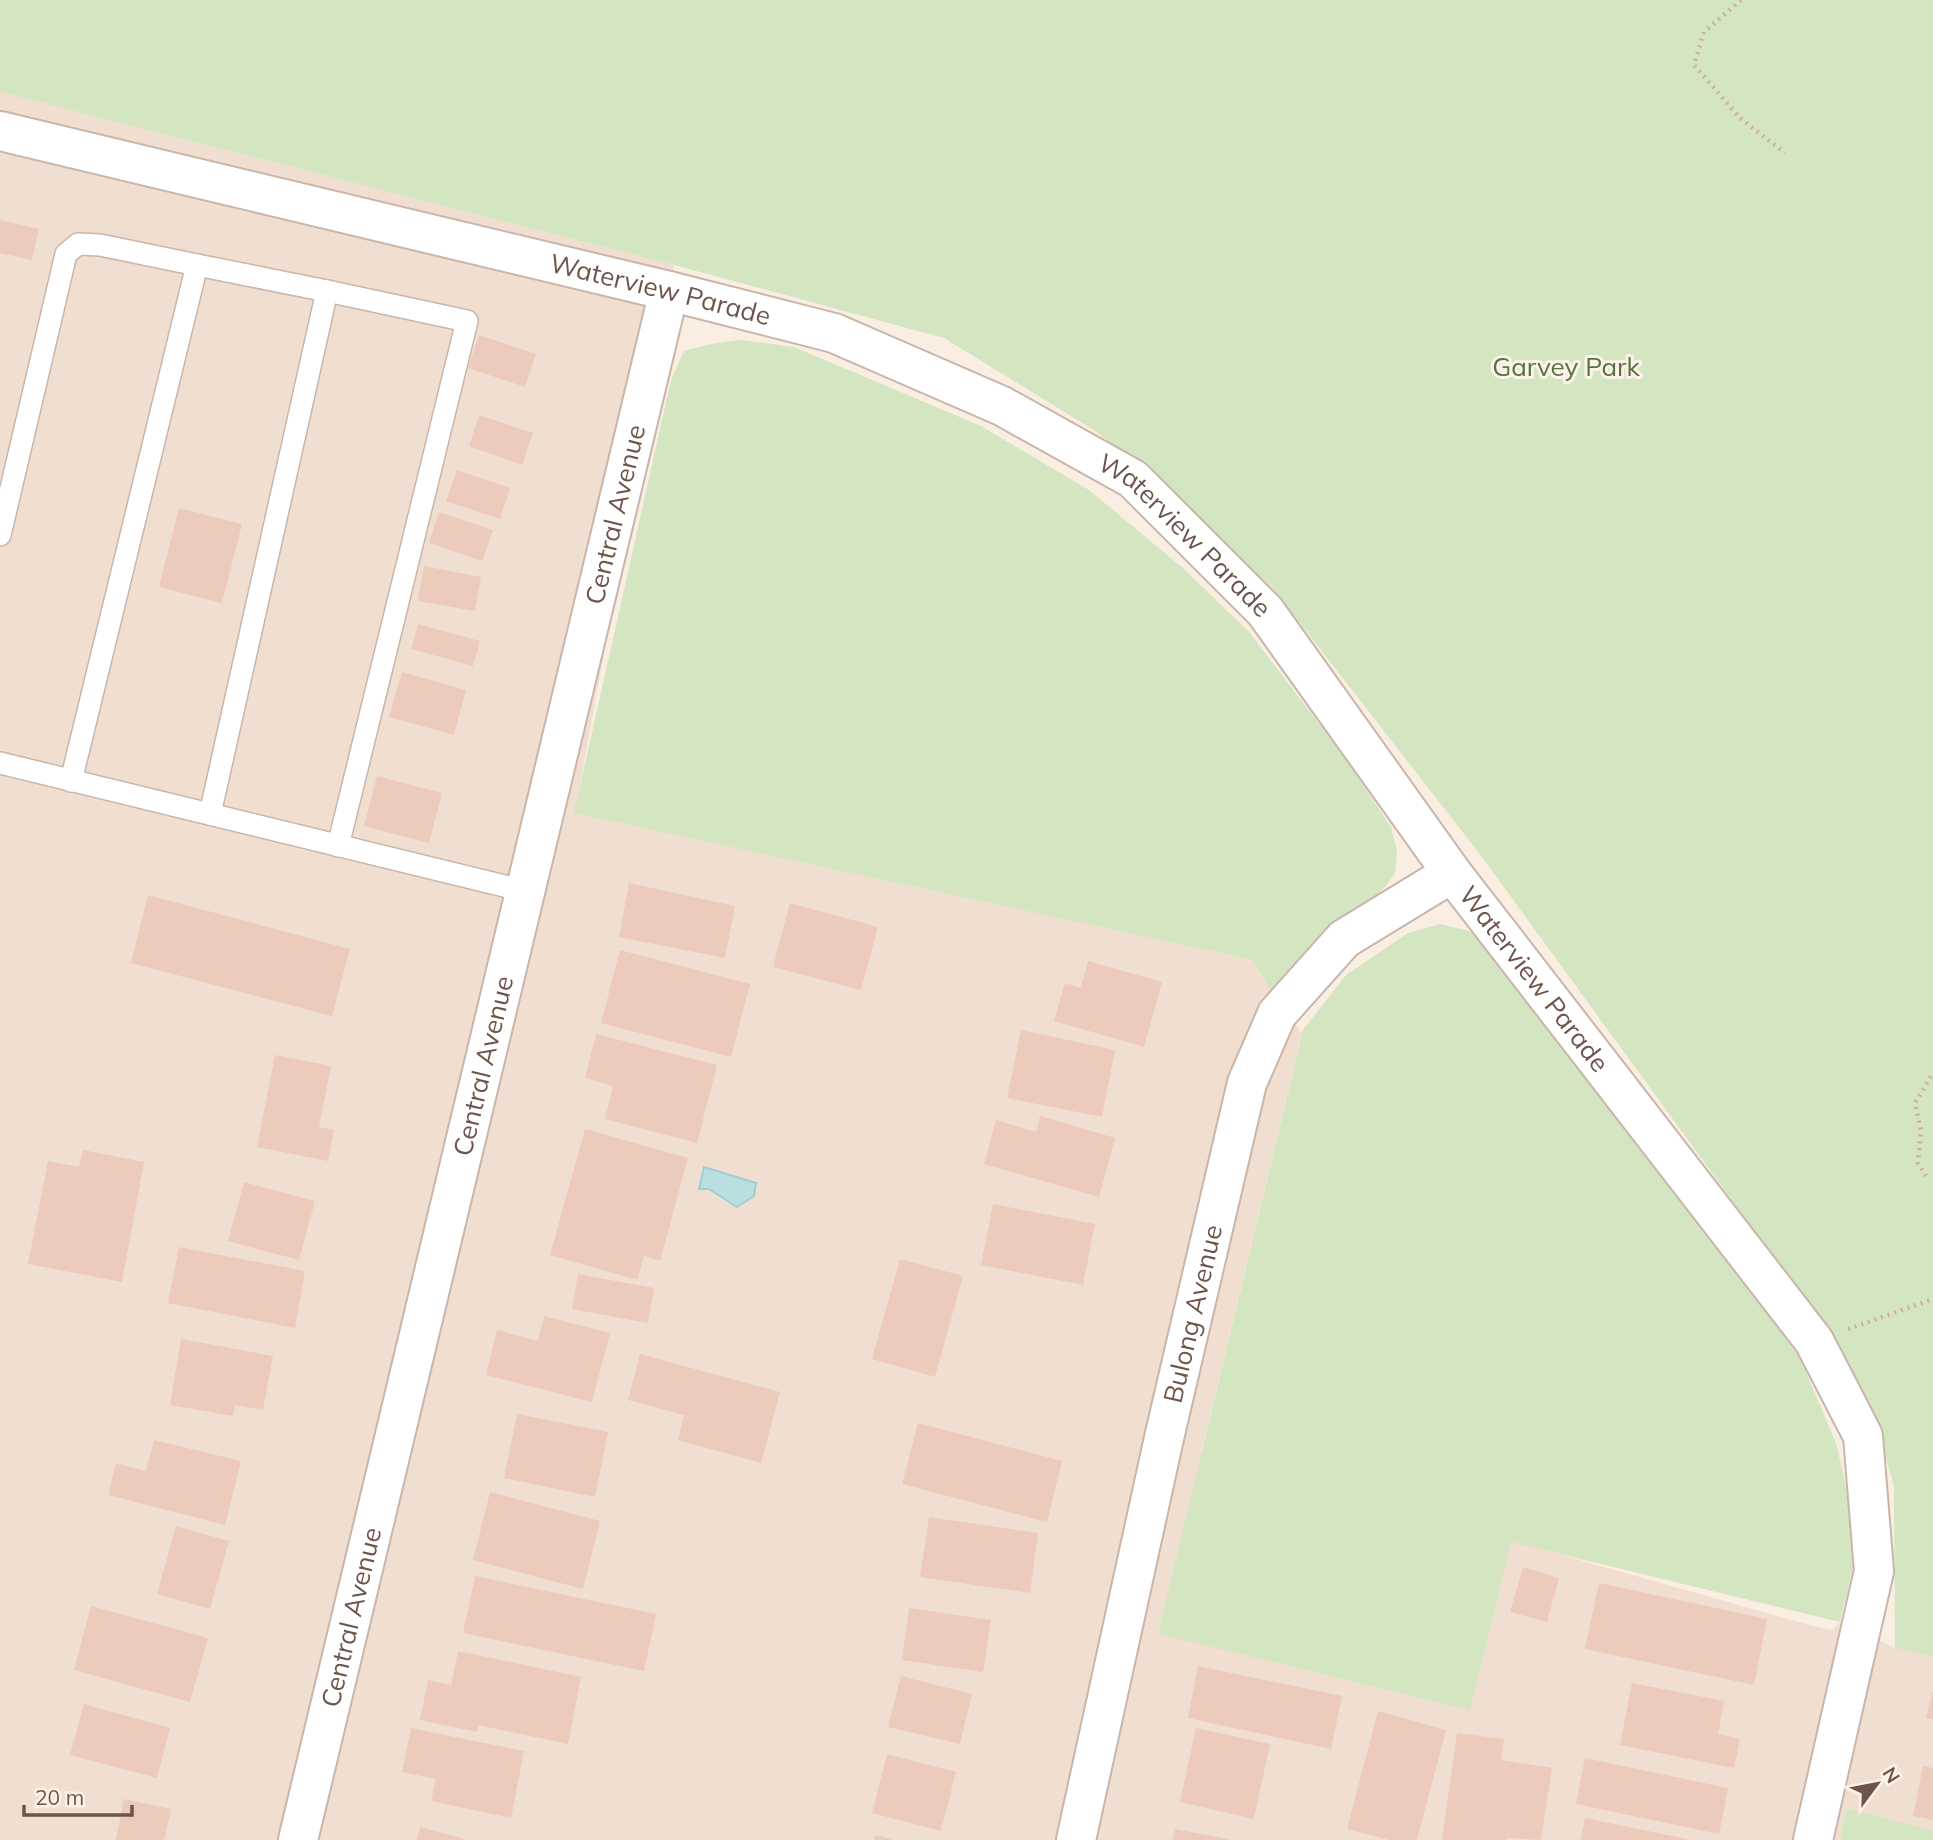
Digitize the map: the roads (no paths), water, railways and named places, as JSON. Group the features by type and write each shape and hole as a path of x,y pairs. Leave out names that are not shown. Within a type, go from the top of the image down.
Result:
{"street":[{"name":"Waterview Parade","path":"0,131 834,333 1002,406 1133,479 1265,611 1452,873 1814,1341 1863,1436 1874,1571 1812,1840"},
{"name":"Central Avenue","path":"298,1840 669,291"},
{"name":"Bulong Avenue","path":"1076,1840 1164,1438 1247,1083 1278,1014 1344,939 1452,873"}],"lane":[{"path":"0,535 66,254 78,244 100,244 467,321 338,846"},
{"path":"71,781 197,265"},
{"path":"210,814 327,291"},
{"path":"0,764 525,891"}],"water":[{"path":"704,1167 756,1183 754,1196 737,1207 709,1189 699,1189"}],"park label":[{"name":"Garvey Park","path":"1566,367"}]}
